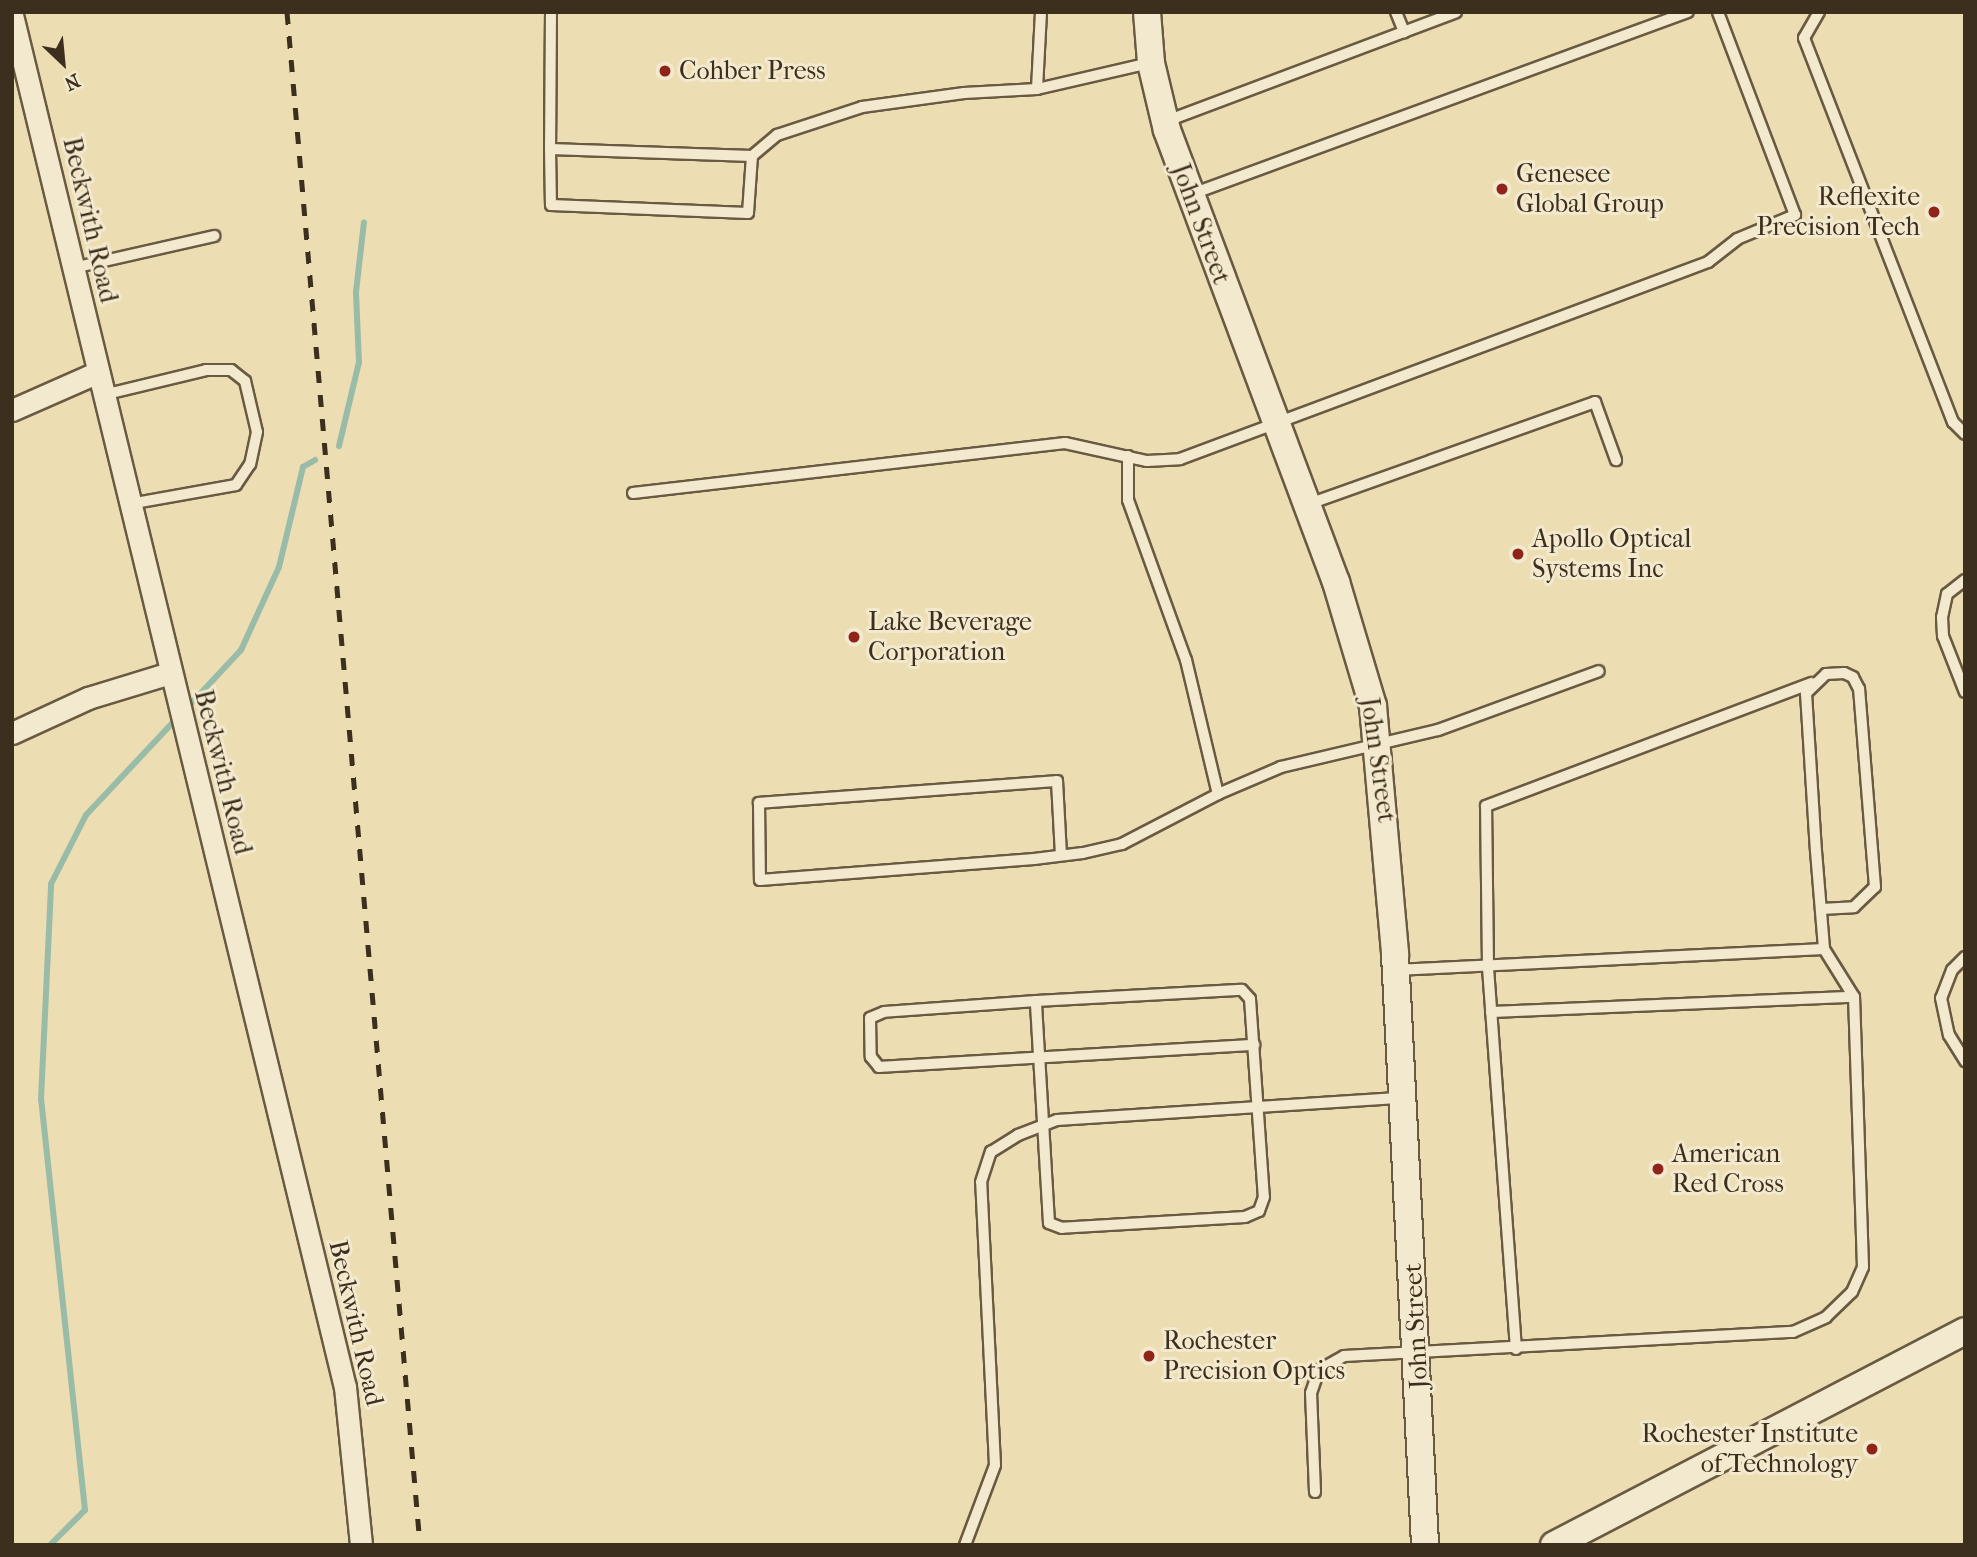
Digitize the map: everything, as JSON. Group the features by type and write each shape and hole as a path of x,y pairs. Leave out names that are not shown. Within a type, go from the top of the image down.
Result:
{"street":[{"name":"John Street","path":"1147,12 1151,63 1164,122 1358,650 1379,746 1396,970 1419,1352 1425,1545"},
{"name":"Beckwith Road","path":"12,15 177,705 345,1387 360,1545"},
{"path":"12,410 98,372"},
{"path":"12,733 88,698 170,673"},
{"path":"1554,1545 1965,1331"}],"lane":[{"path":"551,12 551,205 748,213 752,156"},
{"path":"1037,89 1041,12"},
{"path":"1396,12 1404,32"},
{"path":"1164,122 1456,12"},
{"path":"1190,195 1688,12"},
{"path":"632,493 1065,443 1147,461 1180,459 1708,262 1737,239 1795,215 1718,12"},
{"path":"1819,12 1804,38 1953,422 1965,434"},
{"path":"550,149 752,156 777,135 862,107 964,93 1037,89 1151,63"},
{"path":"73,268 214,236"},
{"path":"103,395 206,370 231,370 245,381 257,432 250,464 236,485 129,504"},
{"path":"1306,505 1595,402 1616,460"},
{"path":"1128,456 1128,500 1186,660 1218,794"},
{"path":"1965,580 1947,594 1942,617 1943,636 1965,692"},
{"path":"1061,855 1057,781 759,803 760,880 1061,855 1122,844 1218,794 1281,767 1438,730 1599,671"},
{"path":"1516,1349 1488,966 1486,806 1812,683 1826,674 1844,673 1853,677 1859,689 1875,887 1854,907 1821,909"},
{"path":"1315,1492 1311,1393 1319,1370 1344,1356 1516,1349 1793,1332 1826,1317 1852,1292 1863,1267 1854,997 1824,949 1806,693 1812,683"},
{"path":"1396,970 1824,949"},
{"path":"1965,957 1952,970 1941,999 1949,1035 1965,1061"},
{"path":"1036,1001 1039,1058 1042,1126 1049,1223 1062,1228 1245,1217 1259,1211 1265,1197 1251,999 1242,990 1036,1001 884,1012 870,1018 871,1057 879,1067 1039,1058 1254,1045"},
{"path":"1492,1012 1854,997"},
{"path":"965,1545 995,1465 981,1182 991,1152 1057,1120 1404,1098"}],"waterway":[{"path":"339,446 359,362 356,292 364,222"},
{"path":"186,709 241,650 279,567 303,467 315,460"},
{"path":"50,1545 85,1510 41,1099 51,884 86,815 178,717"}],"railway":[{"path":"287,12 420,1545"}],"place":[{"name":"Cohber Press","path":"665,71"},
{"name":"Genesee Global Group","path":"1502,189"},
{"name":"Reflexite Precision Tech","path":"1934,212"},
{"name":"Apollo Optical Systems Inc","path":"1518,554"},
{"name":"Lake Beverage Corporation","path":"854,637"},
{"name":"American Red Cross","path":"1658,1169"},
{"name":"Rochester Precision Optics","path":"1149,1356"},
{"name":"Rochester Institute of Technology","path":"1872,1449"}]}
